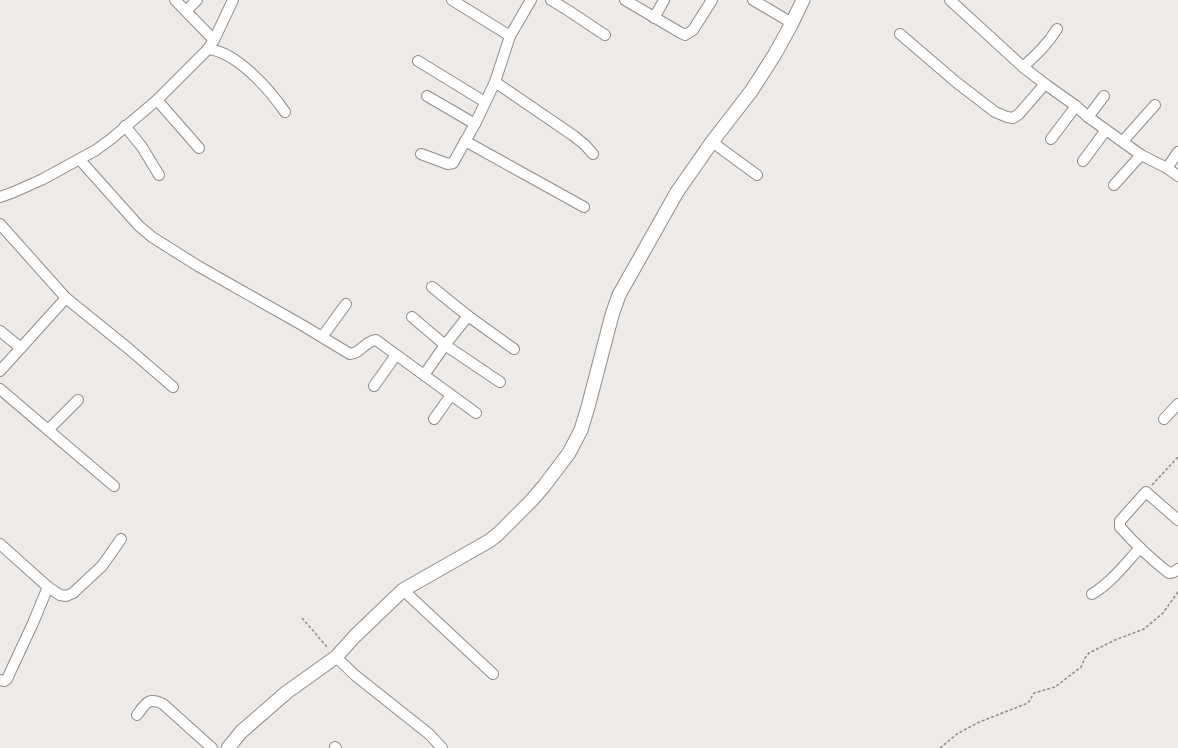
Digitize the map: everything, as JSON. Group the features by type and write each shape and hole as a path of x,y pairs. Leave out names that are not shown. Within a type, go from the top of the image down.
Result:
{"street":[{"path":"175,0 214,40"},
{"path":"186,11 197,0"},
{"path":"0,196 14,192 43,179 89,155 106,143 157,100 208,49 214,40 233,0"},
{"path":"452,0 510,36"},
{"path":"422,154 448,164 453,163 475,124 495,82 510,36 531,0"},
{"path":"551,0 604,35"},
{"path":"626,0 681,33 688,34 693,30 712,0"},
{"path":"654,18 664,0"},
{"path":"753,0 792,23"},
{"path":"228,748 241,732 287,692 336,657 355,636 403,590 489,541 498,534 544,486 569,453 581,430 612,314 619,295 677,192 712,142 752,90 776,54 803,0"},
{"path":"950,0 1023,67 1045,84 1141,155 1167,168 1178,176"},
{"path":"1023,67 1044,48 1052,39 1057,29"},
{"path":"900,34 989,108 1007,117 1012,118 1019,114 1045,84"},
{"path":"208,49 227,55 240,64 276,99 285,112"},
{"path":"418,61 485,102"},
{"path":"495,82 574,136 593,154"},
{"path":"427,96 475,124"},
{"path":"1088,117 1104,96"},
{"path":"157,100 199,148"},
{"path":"1123,141 1155,105"},
{"path":"1051,139 1076,106"},
{"path":"125,126 142,147 159,175"},
{"path":"1083,161 1106,130"},
{"path":"465,141 584,207"},
{"path":"712,142 757,175"},
{"path":"1167,168 1178,152"},
{"path":"1114,185 1141,155"},
{"path":"80,160 139,226 152,237 217,277 302,324 350,354 356,353 371,341 376,340 476,413"},
{"path":"0,224 66,298 173,387"},
{"path":"432,287 468,316 514,349"},
{"path":"0,371 66,298"},
{"path":"322,337 346,304"},
{"path":"424,375 468,316"},
{"path":"412,317 445,345 500,382"},
{"path":"0,331 21,348"},
{"path":"374,386 396,355"},
{"path":"0,389 114,486"},
{"path":"434,419 451,395"},
{"path":"48,430 78,400"},
{"path":"1164,419 1178,404"},
{"path":"1178,520 1146,492 1119,524 1120,527 1140,548 1169,573 1178,569"},
{"path":"0,544 48,587 60,595 66,596 73,593 102,566 121,539"},
{"path":"1092,594 1104,586 1140,548"},
{"path":"0,680 4,681 7,679 48,587"},
{"path":"403,590 493,674"},
{"path":"336,657 356,676 429,734 442,748"},
{"path":"137,715 146,703 150,701 163,704 212,748"}],"path":[{"path":"1146,492 1178,457"},
{"path":"940,748 957,734 977,723 1028,703 1034,694 1055,687 1081,667 1089,653 1115,640 1144,629 1162,612 1178,592"},
{"path":"302,618 336,657"}]}
